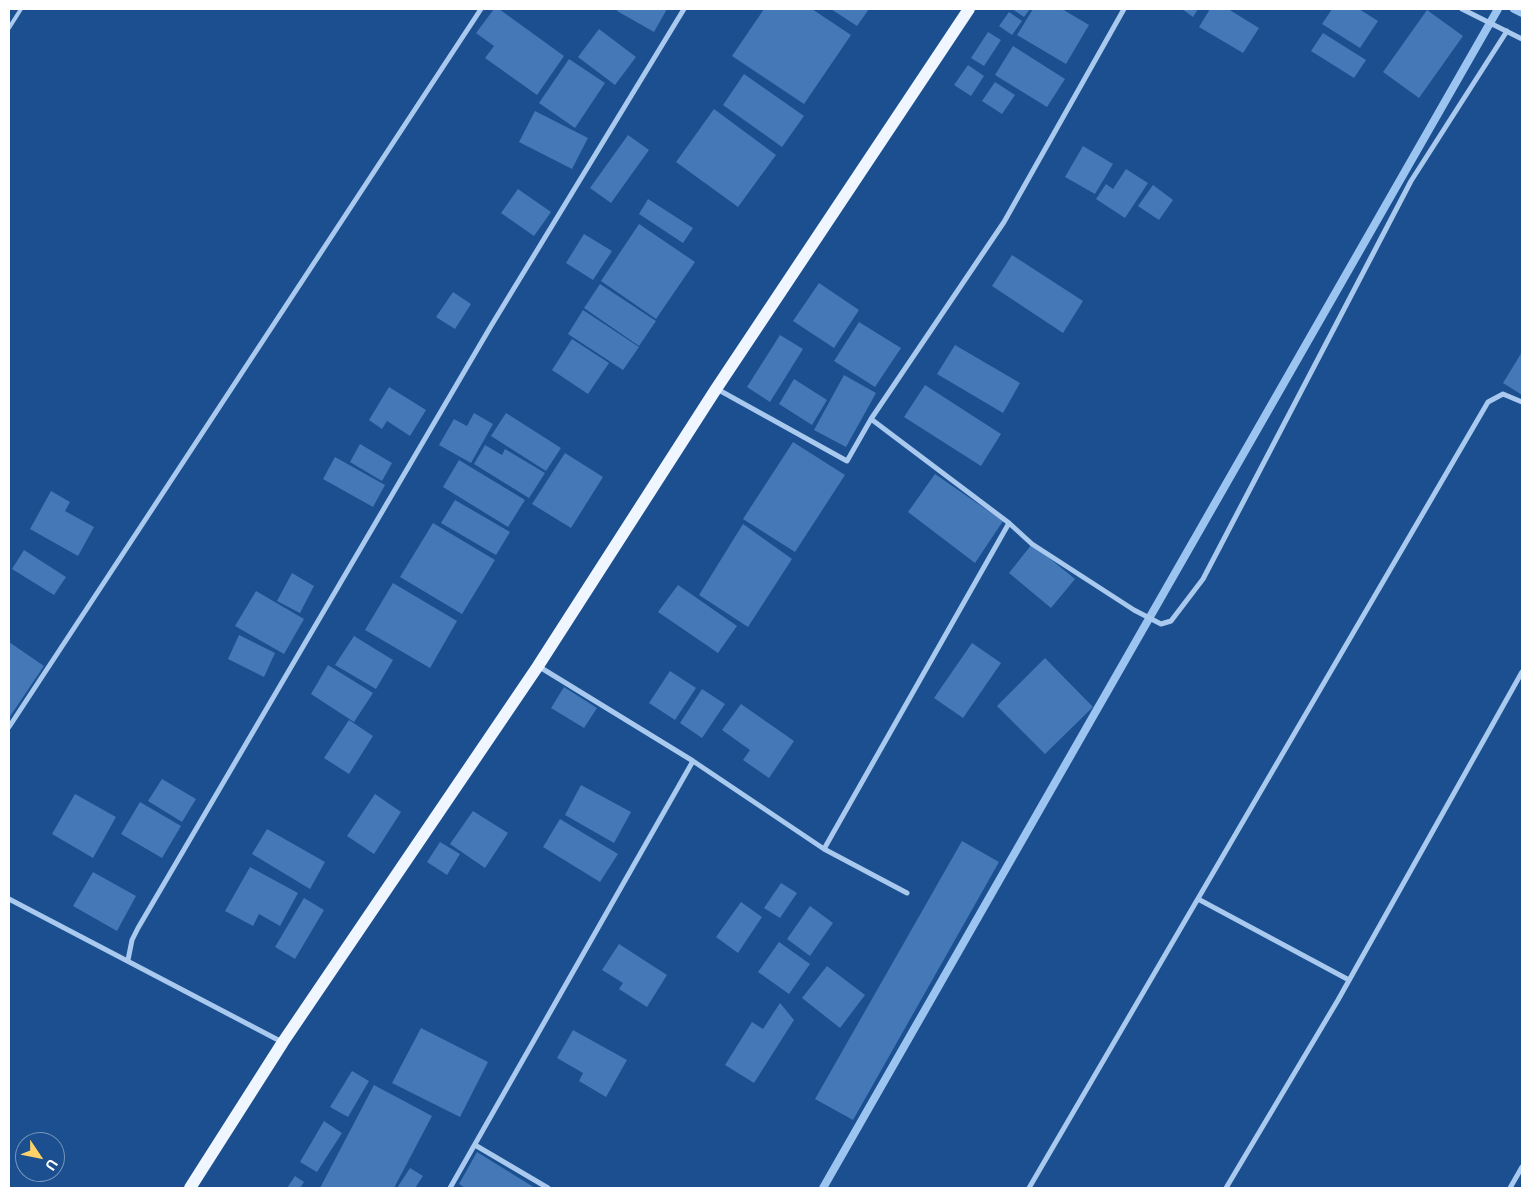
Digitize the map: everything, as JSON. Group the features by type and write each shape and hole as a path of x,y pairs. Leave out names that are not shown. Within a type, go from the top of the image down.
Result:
{"main road":[{"path":"190,1188 283,1042 538,666 716,389 969,9"}],"street":[{"path":"9,728 481,9"},
{"path":"128,960 132,940 138,928 490,326 684,9"},
{"path":"716,389 847,461 871,419 1004,222 1124,9"},
{"path":"1462,9 1522,39"},
{"path":"871,419 1009,523 1032,544 1134,610 1161,624 1171,621 1203,579 1410,181 1507,31"},
{"path":"1029,1188 1488,402 1503,394 1522,402"},
{"path":"824,849 1009,523"},
{"path":"538,666 693,761 824,849 907,893"},
{"path":"1226,1188 1349,980 1522,672"},
{"path":"450,1188 693,761"},
{"path":"9,898 283,1042"},
{"path":"1198,899 1349,980"},
{"path":"475,1145 548,1188"},
{"path":"1510,1188 1522,1167"}],"lane":[{"path":"9,28 21,9"}],"building":[{"path":"494,9 499,9 564,56 537,95 485,58 494,46 476,33"},
{"path":"618,9 667,9 654,32 617,11"},
{"path":"764,9 812,9 851,35 804,104 732,56"},
{"path":"831,9 869,9 857,26"},
{"path":"1012,9 1030,9 1024,17"},
{"path":"1033,9 1062,9 1089,25 1066,64 1017,35"},
{"path":"1182,9 1198,9 1193,17"},
{"path":"1210,9 1228,9 1259,28 1243,53 1199,27"},
{"path":"1332,9 1359,9 1378,21 1360,48 1322,24"},
{"path":"1427,10 1463,36 1419,98 1383,72"},
{"path":"1009,12 1022,21 1012,35 999,26"},
{"path":"599,29 636,57 615,85 578,57"},
{"path":"988,32 1001,40 984,66 971,58"},
{"path":"1323,33 1366,60 1354,78 1311,51"},
{"path":"1013,46 1065,79 1047,107 995,75"},
{"path":"569,59 605,83 575,128 539,103"},
{"path":"968,65 984,76 971,96 954,85"},
{"path":"744,74 804,116 782,147 723,105"},
{"path":"995,82 1015,95 1002,114 982,101"},
{"path":"714,109 776,155 738,207 676,162"},
{"path":"535,111 588,138 572,169 519,142"},
{"path":"628,135 649,150 611,203 590,188"},
{"path":"1083,146 1113,164 1095,194 1065,177"},
{"path":"1126,169 1148,183 1125,218 1096,199 1106,184 1113,189"},
{"path":"1153,185 1173,200 1159,220 1138,206"},
{"path":"518,189 551,212 534,236 501,213"},
{"path":"648,199 693,228 683,243 639,214"},
{"path":"639,224 695,262 656,319 601,281"},
{"path":"584,234 612,251 593,280 566,263"},
{"path":"1012,255 1083,301 1063,333 992,286"},
{"path":"819,283 859,310 834,348 793,321"},
{"path":"600,284 656,321 639,346 584,308"},
{"path":"453,292 471,304 455,329 436,317"},
{"path":"583,310 639,347 623,370 568,334"},
{"path":"859,322 901,348 875,387 834,361"},
{"path":"780,335 803,349 770,402 747,387"},
{"path":"572,339 609,363 588,394 552,370"},
{"path":"955,345 1020,383 1003,413 937,374"},
{"path":"1522,352 1522,395 1503,383"},
{"path":"844,375 876,393 846,447 814,430"},
{"path":"794,379 827,400 812,425 779,404"},
{"path":"925,385 1001,434 981,466 904,417"},
{"path":"389,387 426,410 410,436 387,421 382,429 369,420"},
{"path":"474,413 493,424 471,463 439,445 454,419 467,426"},
{"path":"506,413 561,448 546,471 491,436"},
{"path":"793,442 845,475 795,552 743,519"},
{"path":"360,444 392,463 382,481 350,462"},
{"path":"485,445 502,455 505,449 545,473 529,498 474,464"},
{"path":"565,453 603,477 571,528 532,504"},
{"path":"335,457 385,485 373,507 323,479"},
{"path":"459,460 525,500 508,527 443,487"},
{"path":"935,474 1003,521 975,563 908,512"},
{"path":"51,491 70,502 65,511 94,527 78,556 30,529"},
{"path":"455,500 510,532 496,555 441,523"},
{"path":"433,523 495,560 462,614 400,577"},
{"path":"743,524 792,559 748,627 699,595"},
{"path":"1032,544 1075,579 1051,608 1009,573"},
{"path":"24,550 66,577 54,595 12,569"},
{"path":"292,573 314,586 300,613 277,601"},
{"path":"393,583 457,621 430,668 365,630"},
{"path":"678,585 737,626 718,653 658,612"},
{"path":"256,591 304,619 284,654 235,626"},
{"path":"239,635 275,653 264,677 228,659"},
{"path":"354,636 393,660 376,689 335,665"},
{"path":"9,642 44,666 9,718"},
{"path":"972,643 1001,663 963,718 934,698"},
{"path":"1045,658 1093,707 1045,754 997,706"},
{"path":"328,665 373,693 354,722 311,694"},
{"path":"670,671 696,688 675,720 649,703"},
{"path":"564,687 597,708 584,728 551,708"},
{"path":"702,689 725,704 702,738 680,723"},
{"path":"741,704 794,741 769,778 743,760 750,750 722,730"},
{"path":"349,720 373,736 349,774 324,758"},
{"path":"162,779 196,799 182,822 148,801"},
{"path":"581,785 631,812 614,843 565,815"},
{"path":"75,794 116,817 93,858 52,834"},
{"path":"375,794 401,812 374,854 347,836"},
{"path":"140,802 181,826 162,858 121,834"},
{"path":"473,811 508,833 485,868 450,844"},
{"path":"560,819 618,854 600,882 543,847"},
{"path":"267,829 325,862 310,889 252,854"},
{"path":"962,841 999,862 853,1120 815,1099"},
{"path":"440,842 460,854 447,875 427,862"},
{"path":"250,867 298,893 280,926 259,914 253,926 225,911"},
{"path":"93,872 136,896 117,931 73,906"},
{"path":"781,883 797,893 780,918 764,908"},
{"path":"304,898 324,910 295,959 275,947"},
{"path":"741,902 762,917 738,953 716,937"},
{"path":"810,906 833,923 810,956 787,939"},
{"path":"779,942 810,964 789,994 758,972"},
{"path":"619,944 667,975 647,1007 619,989 623,983 602,970"},
{"path":"827,966 865,995 840,1028 802,998"},
{"path":"780,1003 794,1020 754,1083 725,1065 752,1022 763,1029"},
{"path":"421,1028 488,1062 460,1117 392,1083"},
{"path":"573,1030 627,1060 606,1097 579,1081 583,1073 557,1058"},
{"path":"352,1071 369,1081 348,1117 330,1107"},
{"path":"374,1085 432,1116 394,1188 320,1188"},
{"path":"324,1121 342,1133 317,1172 300,1162"},
{"path":"477,1152 535,1188 465,1188 459,1184"},
{"path":"410,1168 423,1176 415,1188 397,1188"},
{"path":"295,1176 304,1182 300,1188 287,1188"}],"waterway":[{"path":"823,1188 1498,9"},
{"path":"1514,9 1522,13"}]}
